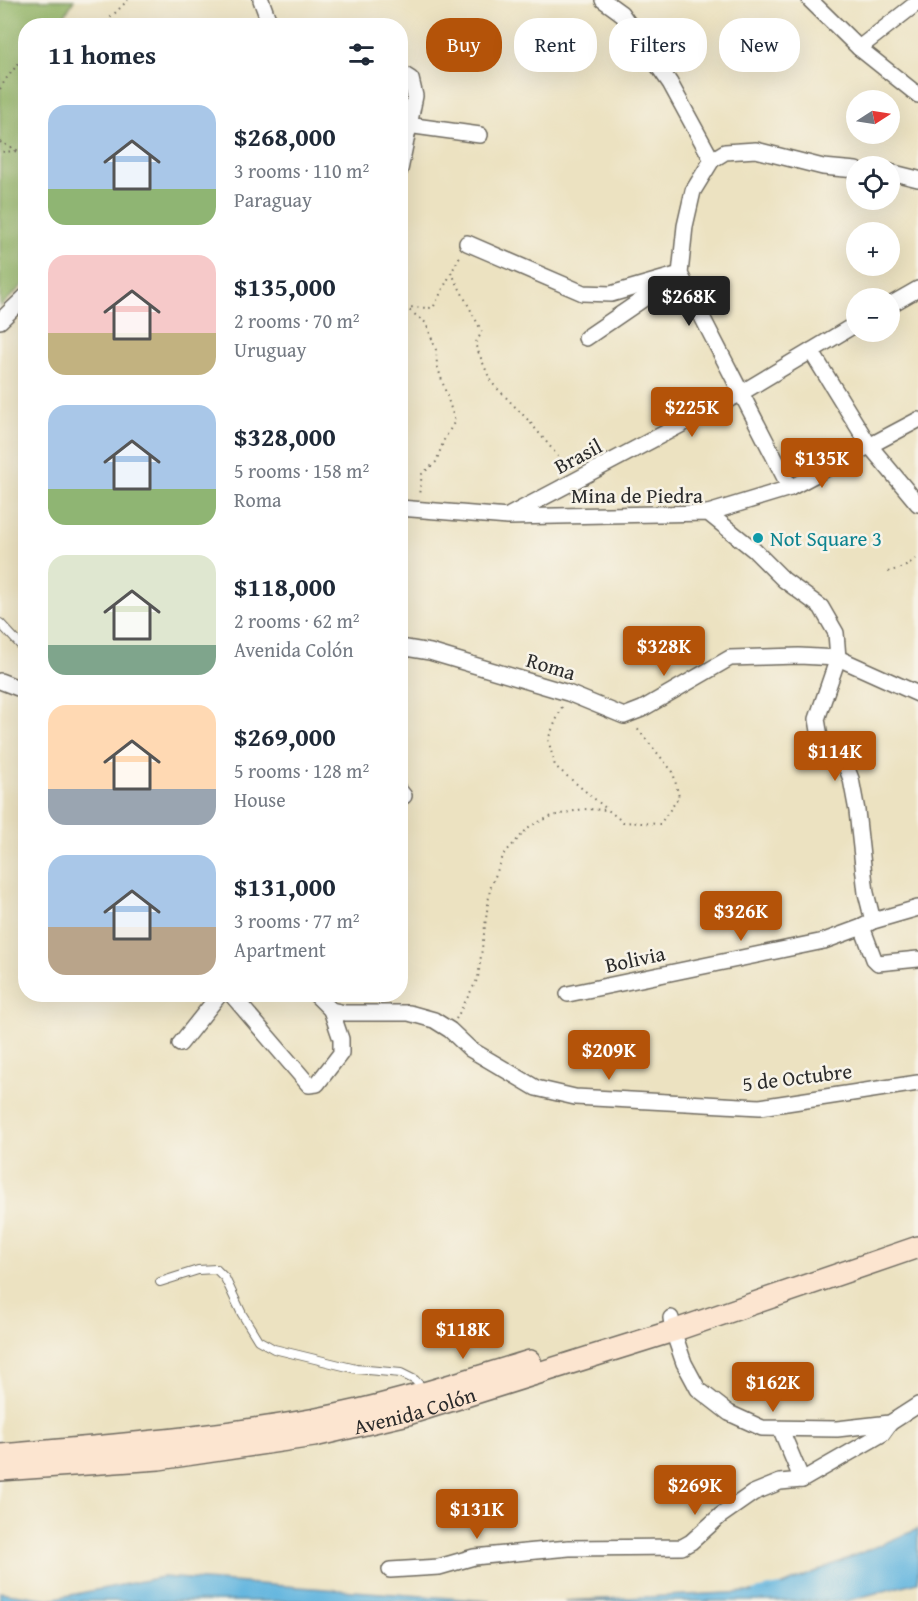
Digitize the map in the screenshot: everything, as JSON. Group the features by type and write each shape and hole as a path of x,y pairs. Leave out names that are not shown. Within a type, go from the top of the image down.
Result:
{"main road":[{"name":"Avenida Colón","path":"0,1455 168,1441 317,1419 672,1325 918,1232"},
{"name":"Avenida Colón","path":"0,1470 159,1459 314,1436 408,1414 672,1325 918,1247"}],"street":[{"path":"261,0 268,18"},
{"path":"603,0 621,13 670,83 712,160"},
{"path":"810,0 859,48 918,95"},
{"path":"859,48 918,2"},
{"path":"408,77 411,79 415,96 408,116"},
{"path":"408,124 480,135"},
{"path":"789,488 680,274 685,226 693,191 712,160 725,153 756,150 823,167 846,169"},
{"path":"900,174 918,179"},
{"path":"467,243 584,293 611,294 680,274"},
{"path":"586,338 680,274"},
{"path":"900,299 918,289"},
{"path":"0,321 18,304"},
{"name":"Brasil","path":"508,517 741,393 846,330"},
{"path":"811,351 869,445 918,504"},
{"path":"708,513 789,488 918,420"},
{"name":"Mina de Piedra","path":"408,508 508,517 708,513 754,550 784,580 820,607 836,633 838,658"},
{"name":"Roma","path":"408,648 430,652 568,693 624,716"},
{"path":"624,716 642,709 730,658 799,656 838,658 918,694"},
{"path":"838,658 817,719 820,737 846,766 854,789 868,924 874,959 878,963 918,959"},
{"path":"0,681 18,688"},
{"name":"Bolivia","path":"568,994 824,941 918,908"},
{"path":"180,1044 214,1002"},
{"path":"238,1002 309,1085 317,1084 341,1053 341,1039 331,1010 323,1002"},
{"name":"5 de Octubre","path":"331,1010 410,1013 434,1020 450,1030 471,1049 536,1088 575,1097 760,1107 918,1083"},
{"path":"672,1325 684,1363 698,1389 729,1413 762,1428 837,1429 890,1423 916,1411"},
{"path":"390,1570 439,1567 474,1557 569,1548 682,1547 689,1544 720,1516 753,1492 780,1482 802,1480 882,1434 890,1423"},
{"path":"781,1430 802,1480"}],"lane":[{"path":"0,623 18,642"},
{"path":"160,1282 198,1270 216,1269 225,1278 242,1314 258,1340 274,1349 356,1370 401,1373 415,1380 425,1392"}],"path":[{"path":"110,18 128,0"},
{"path":"0,89 18,64"},
{"path":"0,141 18,150"},
{"path":"0,152 18,151"},
{"path":"408,307 434,308 467,243"},
{"path":"451,272 482,332 475,344 491,382 554,450 575,481"},
{"path":"408,309 426,323 436,350 436,365 455,421 444,440 436,462 422,474 417,509"},
{"path":"888,572 906,566 918,557"},
{"path":"568,693 548,739 555,766 623,822 660,824 679,797 673,772 644,735 624,716"},
{"path":"450,1030 478,978 490,890 504,854 530,826 552,816 584,809 608,810"}],"green space":[{"path":"0,0 74,0 63,18 18,18 18,290 0,307"}],"water":[{"path":"918,1529 918,1582 846,1601 564,1601 769,1591"},
{"path":"162,1577 491,1601 0,1601 0,1592 50,1599"}],"waterway":[{"path":"755,1592 780,1587"}],"place":[{"name":"Not Square 3","path":"758,538"}]}
